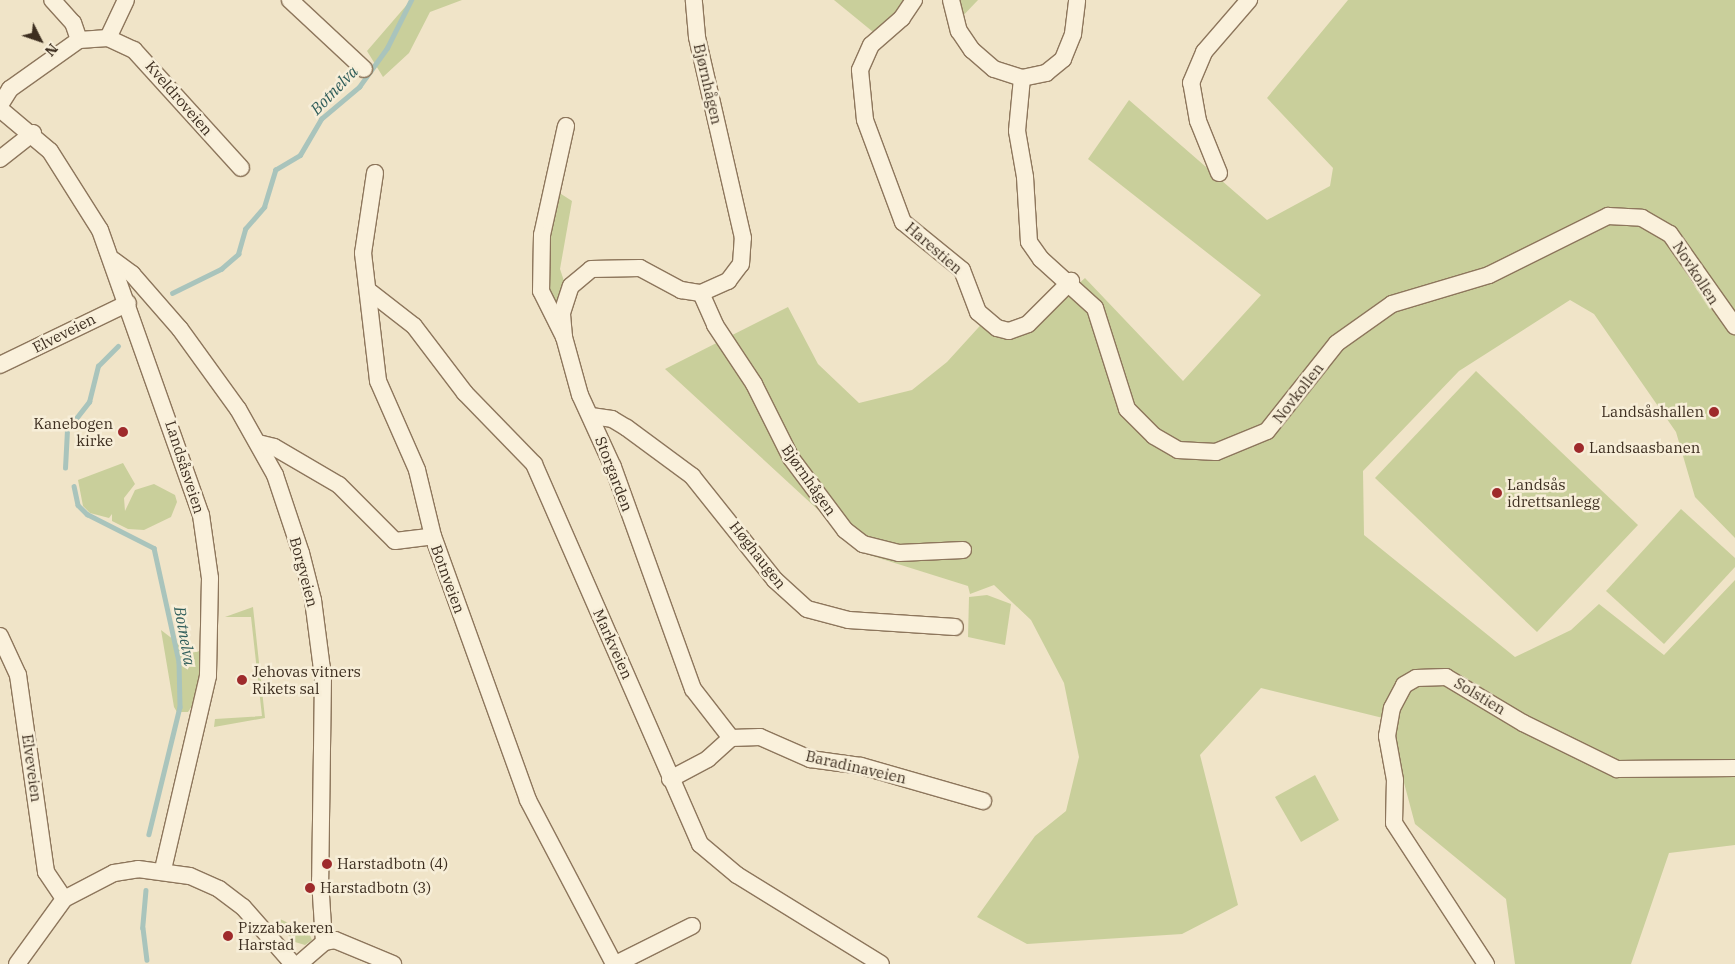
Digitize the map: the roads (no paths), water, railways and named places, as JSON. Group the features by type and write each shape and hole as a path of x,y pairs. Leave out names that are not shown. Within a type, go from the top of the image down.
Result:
{"street":[{"path":"52,0 73,23 79,40"},
{"path":"0,105 17,83 79,40 108,38 126,0"},
{"path":"290,0 364,69"},
{"name":"Bjørnhågen","path":"694,0 697,37 744,252 728,281 701,293 715,326 754,384 791,458 845,530 863,544 899,553 963,550"},
{"name":"Harestien","path":"914,0 902,18 871,45 860,70 864,120 903,222 962,270 983,319 997,328 1009,331 1028,324 1071,282"},
{"path":"951,0 959,31 972,50 994,68 1022,78 1046,73 1063,59 1074,34 1077,0"},
{"path":"1220,173 1198,122 1191,83 1204,52 1249,0"},
{"name":"Kveldroveien","path":"108,38 142,56 241,168"},
{"name":"Novkollen","path":"1022,78 1017,131 1025,177 1026,233 1041,260 1071,282 1101,318 1117,389 1134,418 1166,444 1198,454 1216,452 1267,431 1336,343 1373,314 1407,298 1489,275 1608,216 1642,218 1670,234 1735,326"},
{"name":"Landsåsveien","path":"0,109 33,133 85,201 113,260 199,508 210,578 208,676 163,870"},
{"name":"Storgarden","path":"566,126 545,219 540,273 546,308 564,337 591,416 693,689 731,738"},
{"path":"0,160 33,133"},
{"name":"Botnveien","path":"375,173 363,253 369,291 378,381 417,470 432,536 528,800 615,964 692,926"},
{"name":"Borgveien","path":"113,260 132,274 201,355 258,442 280,489 301,553 320,644 324,942"},
{"path":"564,337 562,313 570,286 591,269 640,268 681,290 701,293"},
{"name":"Markveien","path":"369,291 414,326 465,393 534,464 693,835 708,853 737,875 881,964"},
{"name":"Elveveien","path":"0,365 128,303"},
{"name":"Høghaugen","path":"591,416 612,419 686,471 716,502 775,580 807,609 849,620 955,627"},
{"path":"258,442 274,446 339,485 396,541 410,543 432,536"},
{"name":"Elveveien","path":"0,636 18,675 46,872 64,899"},
{"name":"Solstien","path":"1486,964 1394,823 1394,780 1387,736 1392,708 1404,685 1416,678 1446,677 1523,724 1617,769 1735,768"},
{"name":"Baradinaveien","path":"731,738 760,737 810,759 861,766 982,801"},
{"path":"670,779 708,759 731,738"},
{"path":"17,964 64,899 114,873 163,870 199,879 232,897 293,964"},
{"path":"299,964 324,942 347,942 393,964"}],"waterway":[{"name":"Botnelva","path":"172,293 221,269 238,254 245,229 264,207 275,170 300,155 321,119 359,87 387,48 411,0"},
{"name":"Botnelva","path":"65,468 67,430 89,402 98,366 118,346"},
{"name":"Botnelva","path":"74,486 78,505 87,514 154,548 179,662 180,707 149,834"},
{"name":"Botnelva","path":"146,890 143,928 147,960"}],"place":[{"name":"Landsåshallen","path":"1714,412"},
{"name":"Kanebogen kirke","path":"123,432"},
{"name":"Landsaasbanen","path":"1579,448"},
{"name":"Landsås idrettsanlegg","path":"1497,493"},
{"name":"Jehovas vitners Rikets sal","path":"242,680"},
{"name":"Harstadbotn (4)","path":"327,864"},
{"name":"Harstadbotn (3)","path":"310,888"},
{"name":"Pizzabakeren Harstad","path":"228,936"}]}
